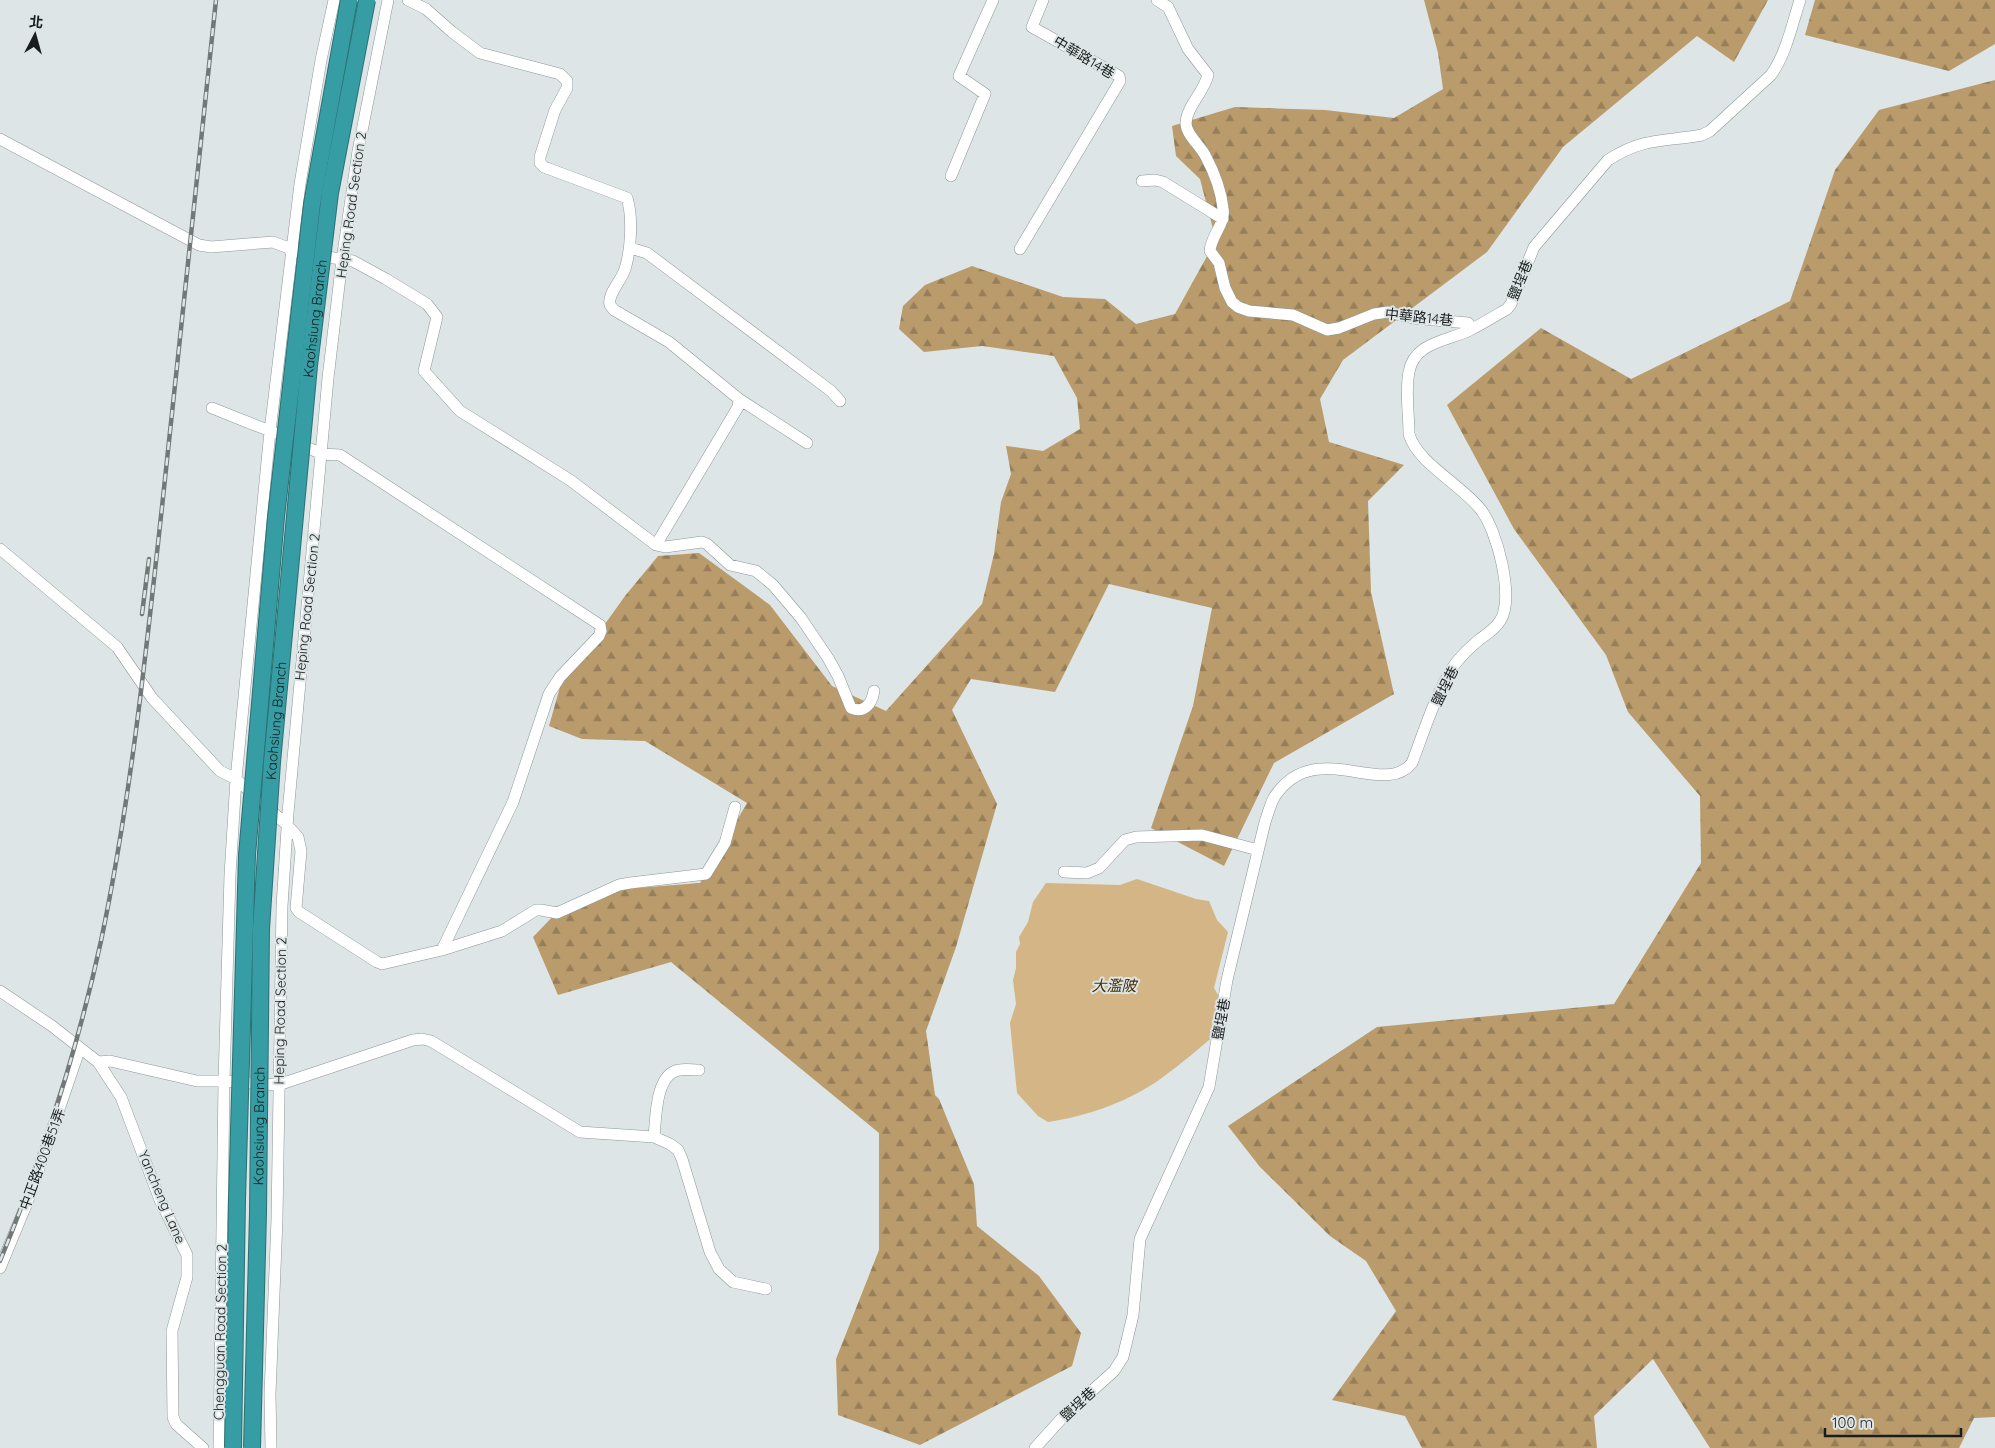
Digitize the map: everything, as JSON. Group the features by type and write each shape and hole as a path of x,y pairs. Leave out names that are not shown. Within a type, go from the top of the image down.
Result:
{"highway":[{"name":"Kaohsiung Branch","path":"233,1448 243,943 252,788 276,517 312,204 349,0"},
{"name":"Kaohsiung Branch","path":"252,1448 258,1213 260,929 272,762 309,366 330,193 368,0"}],"street":[{"path":"224,1081 230,875 236,779 270,431 300,184 321,60 334,0"},
{"name":"Heping Road Section 2","path":"271,1448 270,1394 276,1219 282,906 287,825 328,378 342,260 358,151 388,0"},
{"path":"408,0 426,9 480,53 529,64 565,77 567,88 555,110 540,163 544,167 627,198 630,248 625,271 610,297 610,305 614,310 669,342 739,399 807,443"},
{"path":"951,176 985,94 959,76 993,0"},
{"name":"中華路14巷","path":"1020,249 1120,81 1119,76 1032,27 1043,0"},
{"path":"1158,0 1168,7 1188,49 1208,75 1186,122 1190,134 1206,156 1216,182 1223,203 1223,219"},
{"name":"鹽埕巷","path":"1035,1448 1063,1417 1114,1371 1123,1357 1133,1315 1140,1239 1209,1086 1227,980 1265,822 1274,798 1297,776 1309,770 1322,768 1344,769 1370,774 1396,774 1406,770 1412,763 1450,671 1460,658 1501,620 1505,601 1503,570 1490,523 1473,500 1415,448 1409,434 1408,380 1413,360 1429,345 1468,331 1507,309 1511,304 1534,247 1608,160 1641,143 1702,135 1710,131 1771,76 1783,52 1800,0"},
{"path":"0,139 199,245 211,247 273,242 293,251 353,262 386,279 427,304 437,316 424,371 460,411 570,480 656,545 665,547 702,542 707,544 730,564 756,571 773,585 801,618 838,676 851,708 856,710 868,706 872,702 874,691"},
{"path":"1142,181 1155,180 1163,182 1223,219"},
{"name":"中華路14巷","path":"1223,219 1212,240 1210,251 1221,268 1228,294 1238,308 1249,311 1293,315 1327,330 1339,328 1374,314 1388,312 1412,318 1468,323 1470,326 1468,331"},
{"path":"630,248 647,253 831,391 840,401"},
{"path":"656,545 738,407 739,399"},
{"path":"212,408 322,454 340,455 600,625 601,631 560,677 549,694 513,802 442,950"},
{"path":"0,549 116,648 152,698 220,771 236,779 298,836 301,851 295,902 299,912 382,964 442,950 502,931 536,910 557,914 619,885 706,874 726,843 735,807"},
{"path":"1064,872 1087,872 1099,868 1125,840 1136,837 1202,835 1258,850"},
{"name":"Yancheng Lane","path":"0,991 52,1026 98,1062 121,1097 160,1200 187,1255 187,1277 172,1331 173,1417 176,1424 203,1448"},
{"path":"98,1062 110,1062 197,1082 224,1081 278,1085 413,1040 431,1041 580,1132 654,1137 663,1140 678,1150 710,1252 719,1270 733,1282 766,1289"},
{"name":"中正路400巷51弄","path":"0,1268 27,1203 80,1048"},
{"path":"654,1137 658,1101 665,1079 678,1070 699,1070"},
{"name":"Chengguan Road Section 2","path":"219,1448 224,1081"}],"green space":[{"path":"1424,0 1768,0 1734,62 1697,36 1563,147 1487,252 1343,360 1320,399 1329,442 1404,465 1368,501 1371,592 1394,694 1274,763 1224,866 1151,828 1193,706 1212,608 1109,584 1055,692 971,679 952,710 997,804 956,947 926,1031 935,1095 939,1099 974,1184 977,1226 1039,1276 1081,1333 1072,1366 920,1445 838,1415 836,1359 879,1250 879,1133 671,962 558,995 533,937 558,911 598,891 700,883 747,803 645,741 582,739 549,726 560,687 625,596 658,556 699,553 770,605 832,686 886,711 982,604 994,554 1001,502 1011,474 1006,446 1043,451 1080,429 1077,398 1054,356 982,346 924,352 899,329 903,306 925,285 972,266 1063,297 1105,299 1136,324 1175,314 1216,240 1200,179 1176,156 1172,126 1235,107 1325,110 1394,118 1443,89 1438,53"},
{"path":"1815,0 1995,0 1995,44 1949,71 1805,35"},
{"path":"1995,80 1995,1417 1974,1418 1959,1448 1710,1448 1653,1359 1594,1416 1597,1448 1422,1448 1405,1416 1332,1400 1396,1311 1366,1261 1330,1236 1260,1167 1228,1126 1377,1027 1614,1004 1701,863 1700,796 1628,712 1606,655 1514,529 1447,405 1541,328 1631,379 1790,301 1835,170 1879,110"}],"water":[{"name":"大濫陂","path":"1137,879 1196,899 1209,901 1217,920 1228,932 1214,988 1221,1000 1215,1035 1151,1086 1123,1100 1094,1111 1048,1122 1038,1116 1017,1093 1010,1023 1016,1004 1013,980 1016,968 1016,952 1020,944 1019,937 1028,922 1033,902 1046,883 1120,885"}],"railway":[{"path":"0,1261 31,1183 70,1063 92,982 112,887 137,725 150,616 216,0"},
{"path":"142,614 149,559"}]}
